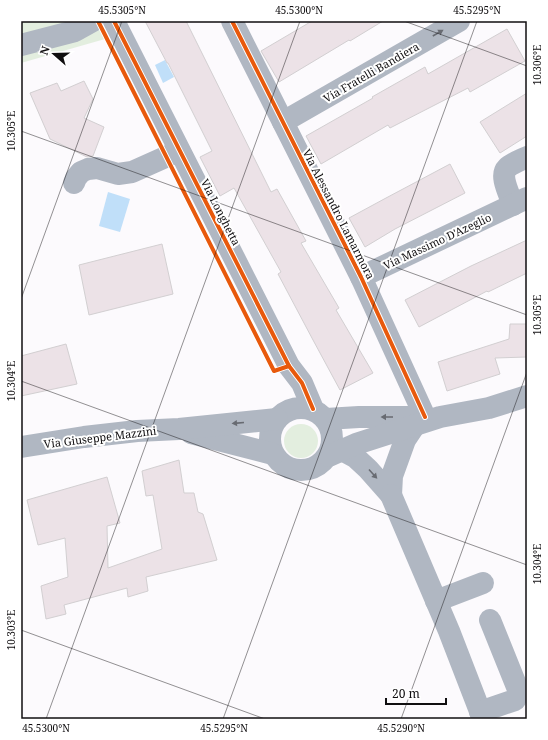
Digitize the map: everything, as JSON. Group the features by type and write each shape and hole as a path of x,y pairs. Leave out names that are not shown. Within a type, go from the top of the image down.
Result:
{"street":[{"path":"21,45 75,31 93,21"},
{"name":"Via Longhetta","path":"114,21 289,366 302,383 320,414"},
{"name":"Via Alessandro Lamarmora","path":"232,21 361,277 427,420"},
{"name":"Via Fratelli Bandiera","path":"283,122 459,21"},
{"path":"74,183 81,172 88,169 97,168 118,174 132,172 179,151"},
{"name":"Via Massimo D'Azeglio","path":"361,277 520,201 503,178 504,172 508,167 527,157"},
{"name":"Via Longhetta","path":"282,415 292,393 289,366"},
{"name":"Via Giuseppe Mazzini","path":"179,430 274,454 282,464 294,470 309,470 321,464 336,453 356,444 427,420 489,408 527,396"},
{"name":"Via Giuseppe Mazzini","path":"21,447 84,437 136,431 179,430 282,415 300,407 320,414 427,420"},
{"path":"320,414 332,431 332,446 336,453 355,457 391,495 449,631 482,716 515,700 519,692 490,620"},
{"path":"274,454 270,442 271,430 282,415"},
{"path":"391,495 392,476 406,440 427,420"},
{"path":"436,601 483,583"}],"green space":[{"path":"21,21 95,21 105,39 21,63"},
{"path":"304,424 313,429 317,434 317,448 313,453 308,457 298,458 294,457 285,448 284,438 285,434 294,425"}],"water":[{"path":"165,60 174,77 163,83 155,65"},
{"path":"108,192 130,199 120,232 99,226"}],"building":[{"path":"145,21 186,21 271,192 277,189 306,241 301,243 339,308 336,310 373,373 340,390 278,274 281,272 234,188 220,196 200,157 212,151 168,63"},
{"path":"312,21 383,21 279,82 261,51"},
{"path":"507,29 525,61 470,92 468,88 390,128 388,125 321,164 306,136 425,67 428,74"},
{"path":"84,81 93,99 84,118 104,127 93,156 87,157 50,139 30,93 57,83 61,91"},
{"path":"527,93 527,136 500,153 480,122"},
{"path":"450,164 465,193 395,229 365,247 349,218"},
{"path":"527,240 527,273 488,292 487,291 419,327 405,300 471,266"},
{"path":"162,244 173,294 89,315 79,265"},
{"path":"510,324 527,324 527,357 495,358 500,374 447,391 438,362 509,339"},
{"path":"66,344 77,384 21,396 21,356"},
{"path":"179,460 184,493 194,493 198,512 203,514 217,560 146,577 148,591 128,597 127,588 64,605 66,614 46,619 41,586 68,577 65,538 38,545 27,500 107,477 120,523 107,526 108,568 162,549 153,495 146,496 142,471"}],"cycle path":[{"path":"98,21 274,371 289,366"},
{"path":"114,21 289,366 302,383 313,409"},
{"path":"232,21 361,277 425,417"}]}
